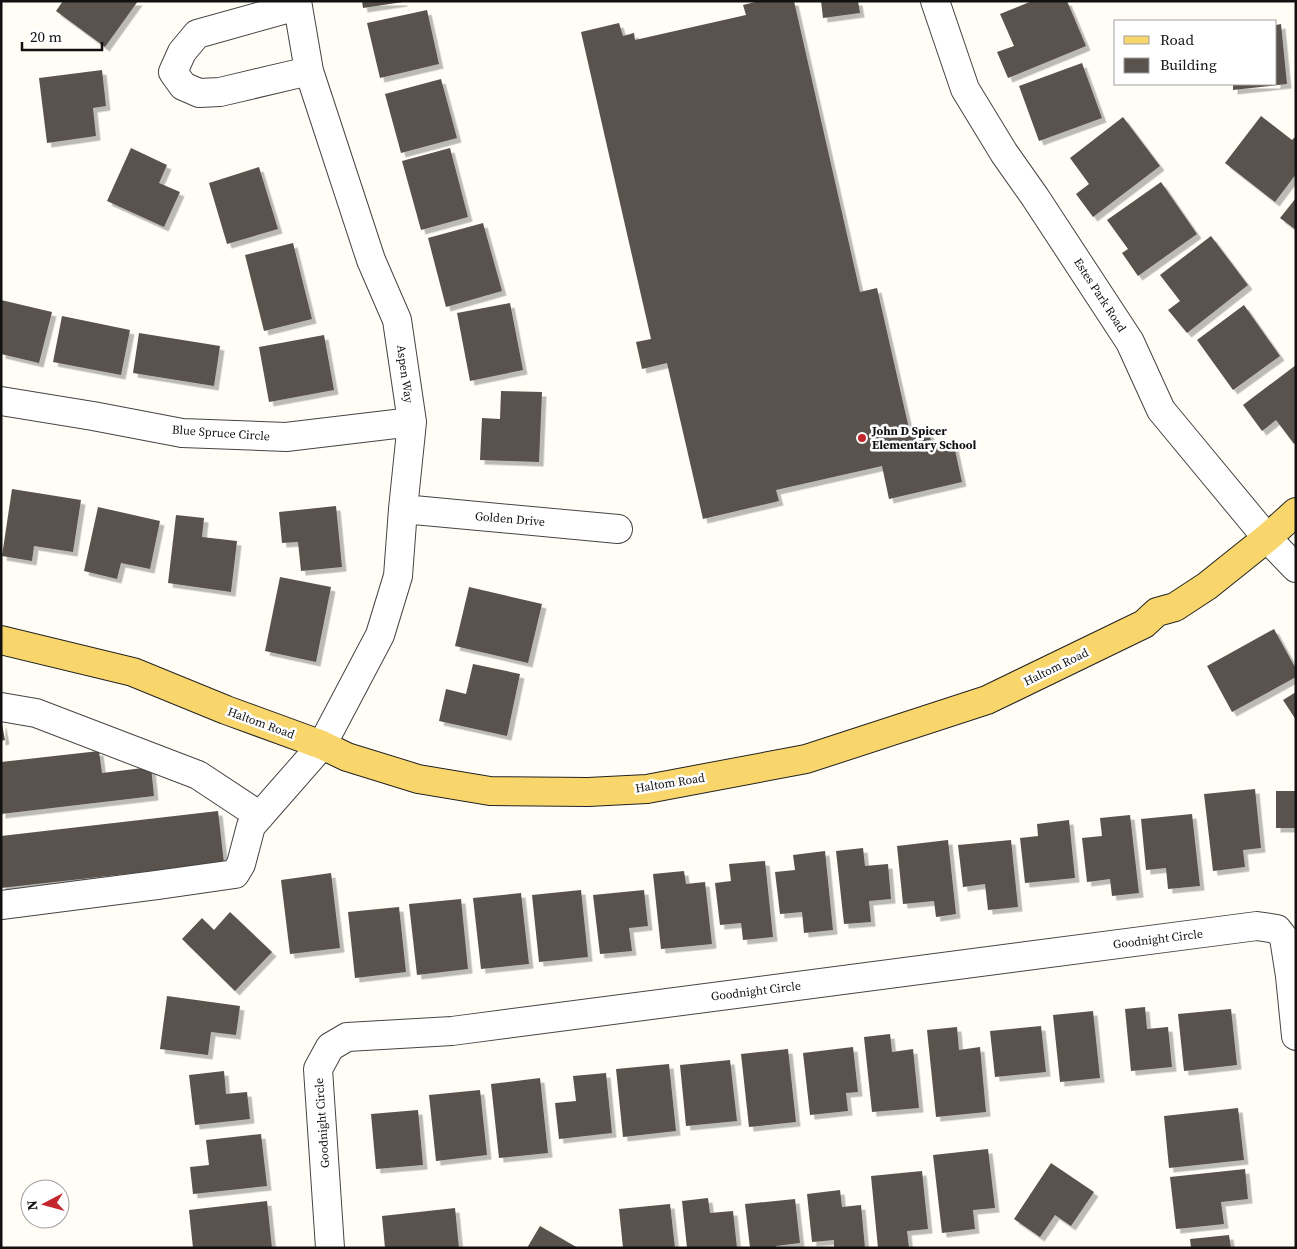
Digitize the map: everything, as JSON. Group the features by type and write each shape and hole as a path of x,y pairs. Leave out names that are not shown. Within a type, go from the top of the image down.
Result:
{"main road":[{"name":"Haltom Road","path":"1,640 133,672 226,710 322,745 347,758 418,779 490,791 588,792 646,789 806,758 987,700 1144,624 1157,612 1174,607 1207,586 1296,512"}],"street":[{"name":"Estes Park Road","path":"935,1 965,89 1004,153 1130,342 1161,410 1267,538 1296,568"},
{"name":"Aspen Way","path":"1,905 235,874 241,864 251,826 322,745 380,635 398,576 412,422 397,320 371,260 309,71 297,4"},
{"path":"297,4 197,34 182,52 173,72 183,86 199,93 220,92 309,71"},
{"name":"Blue Spruce Circle","path":"1,401 182,433 286,437 412,422"},
{"name":"Golden Drive","path":"403,509 618,528"},
{"path":"1,707 36,713 198,775 260,816"},
{"name":"Goodnight Circle","path":"330,1248 318,1069 330,1047 346,1037 452,1031 1258,926 1277,929 1284,938 1296,1036"}],"building":[{"path":"63,1 138,1 105,47 56,11"},
{"path":"362,1 403,1 403,2 363,8"},
{"path":"754,1 794,1 860,292 877,288 910,433 928,428 932,446 953,441 962,482 889,499 882,466 776,490 779,501 703,519 667,363 642,369 636,342 651,339 581,32 619,23 623,36 634,33 635,40 746,15 743,5"},
{"path":"821,1 858,1 860,13 823,18"},
{"path":"1032,1 1067,1 1086,46 1008,78 997,52 1014,46 1000,14"},
{"path":"427,10 439,64 380,78 367,23"},
{"path":"1281,24 1287,84 1233,90 1233,85 1277,85 1277,25"},
{"path":"1082,63 1102,118 1039,141 1019,86"},
{"path":"102,70 106,106 93,108 96,136 47,143 39,78"},
{"path":"441,79 457,138 401,153 385,94"},
{"path":"1261,116 1292,140 1296,136 1296,174 1275,202 1225,163"},
{"path":"1123,117 1160,166 1093,217 1076,194 1089,184 1070,158"},
{"path":"131,148 167,165 159,183 180,192 164,227 107,201"},
{"path":"450,148 468,217 421,230 402,161"},
{"path":"259,167 278,229 227,244 209,183"},
{"path":"1161,182 1197,234 1138,276 1122,253 1128,249 1107,220"},
{"path":"1296,198 1296,230 1280,218"},
{"path":"483,223 502,291 446,307 428,238"},
{"path":"1211,236 1248,285 1187,333 1168,310 1180,301 1160,275"},
{"path":"293,243 312,319 264,331 245,255"},
{"path":"1,300 52,312 39,363 1,354"},
{"path":"510,303 523,370 470,381 457,313"},
{"path":"1244,305 1280,356 1233,390 1197,340"},
{"path":"62,316 130,330 121,375 53,362"},
{"path":"139,333 220,346 214,386 133,373"},
{"path":"324,335 334,390 269,402 259,347"},
{"path":"1296,365 1296,442 1294,444 1276,420 1262,431 1243,405"},
{"path":"501,391 542,392 539,462 480,460 482,418 500,419"},
{"path":"12,489 81,500 73,552 34,546 32,561 2,556"},
{"path":"336,506 342,567 301,571 298,542 282,543 279,512"},
{"path":"98,507 160,521 150,569 121,563 117,579 84,571"},
{"path":"176,515 204,518 202,537 237,541 231,592 168,583"},
{"path":"280,577 331,587 316,662 265,651"},
{"path":"469,587 542,604 528,663 455,646"},
{"path":"1274,629 1296,669 1296,677 1232,712 1207,666"},
{"path":"473,664 520,674 507,736 439,721 446,689 466,694"},
{"path":"1296,692 1296,720 1283,700"},
{"path":"1,724 5,740 1,741"},
{"path":"99,751 102,773 151,767 154,796 1,814 1,762"},
{"path":"1255,789 1261,848 1243,850 1245,867 1213,871 1204,794"},
{"path":"1276,791 1296,791 1296,828 1276,828"},
{"path":"218,811 224,863 1,888 1,836"},
{"path":"1192,814 1200,886 1168,889 1166,868 1146,870 1141,819"},
{"path":"1130,815 1139,893 1112,896 1110,879 1087,882 1082,838 1102,836 1100,818"},
{"path":"1069,820 1075,878 1025,883 1020,838 1038,836 1037,824"},
{"path":"948,840 956,914 936,917 934,901 903,904 897,846"},
{"path":"1011,840 1018,907 988,910 985,884 963,887 958,845"},
{"path":"863,848 865,866 888,864 891,899 869,901 871,922 844,924 836,851"},
{"path":"825,851 833,930 804,933 802,912 780,914 775,872 795,870 793,855"},
{"path":"765,861 773,937 743,940 741,923 720,925 715,883 731,881 729,864"},
{"path":"684,871 686,884 705,882 712,944 661,949 653,874"},
{"path":"331,873 340,948 290,954 281,880"},
{"path":"581,890 588,957 539,962 532,895"},
{"path":"644,890 648,926 629,928 632,951 600,954 593,895"},
{"path":"521,893 529,964 481,969 473,898"},
{"path":"461,899 468,969 417,975 409,904"},
{"path":"399,907 406,972 355,978 348,912"},
{"path":"230,912 272,952 235,991 182,939 202,918 214,930"},
{"path":"167,996 240,1006 236,1035 211,1032 208,1055 160,1049"},
{"path":"1145,1007 1147,1029 1168,1027 1172,1067 1131,1071 1125,1009"},
{"path":"1231,1009 1237,1065 1184,1071 1178,1014"},
{"path":"1093,1011 1100,1078 1060,1082 1053,1015"},
{"path":"1041,1026 1046,1072 995,1077 990,1031"},
{"path":"957,1027 959,1050 980,1047 986,1112 936,1117 927,1030"},
{"path":"890,1034 892,1052 913,1049 919,1108 872,1112 864,1037"},
{"path":"853,1047 858,1092 846,1093 848,1111 810,1115 803,1053"},
{"path":"788,1049 796,1122 749,1127 741,1054"},
{"path":"730,1060 737,1121 686,1126 680,1065"},
{"path":"669,1064 676,1131 623,1137 616,1069"},
{"path":"224,1071 226,1094 247,1092 250,1119 195,1125 189,1075"},
{"path":"606,1073 612,1133 559,1139 555,1103 576,1101 573,1076"},
{"path":"540,1078 548,1153 499,1158 491,1084"},
{"path":"480,1090 487,1155 436,1161 429,1095"},
{"path":"1238,1108 1244,1160 1169,1168 1164,1116"},
{"path":"418,1110 423,1165 376,1169 371,1114"},
{"path":"261,1134 267,1186 193,1194 190,1167 209,1165 206,1140"},
{"path":"988,1149 995,1208 973,1210 975,1229 942,1233 933,1155"},
{"path":"1051,1163 1094,1192 1071,1226 1055,1215 1040,1237 1014,1219"},
{"path":"1245,1169 1248,1199 1221,1202 1224,1224 1176,1229 1170,1177"},
{"path":"922,1171 928,1229 907,1231 909,1248 878,1248 871,1176"},
{"path":"840,1190 842,1207 861,1205 865,1248 834,1248 834,1240 812,1242 807,1194"},
{"path":"708,1198 710,1213 733,1211 737,1248 687,1248 682,1201"},
{"path":"795,1199 800,1243 776,1246 776,1248 750,1248 745,1204"},
{"path":"267,1201 272,1248 193,1248 189,1210"},
{"path":"670,1204 675,1248 623,1248 619,1209"},
{"path":"455,1208 459,1248 385,1248 382,1216"},
{"path":"540,1226 578,1248 527,1248"},
{"path":"1229,1235 1231,1248 1191,1248 1190,1239"}],"place":[{"name":"John D Spicer Elementary School","path":"862,438"}]}
